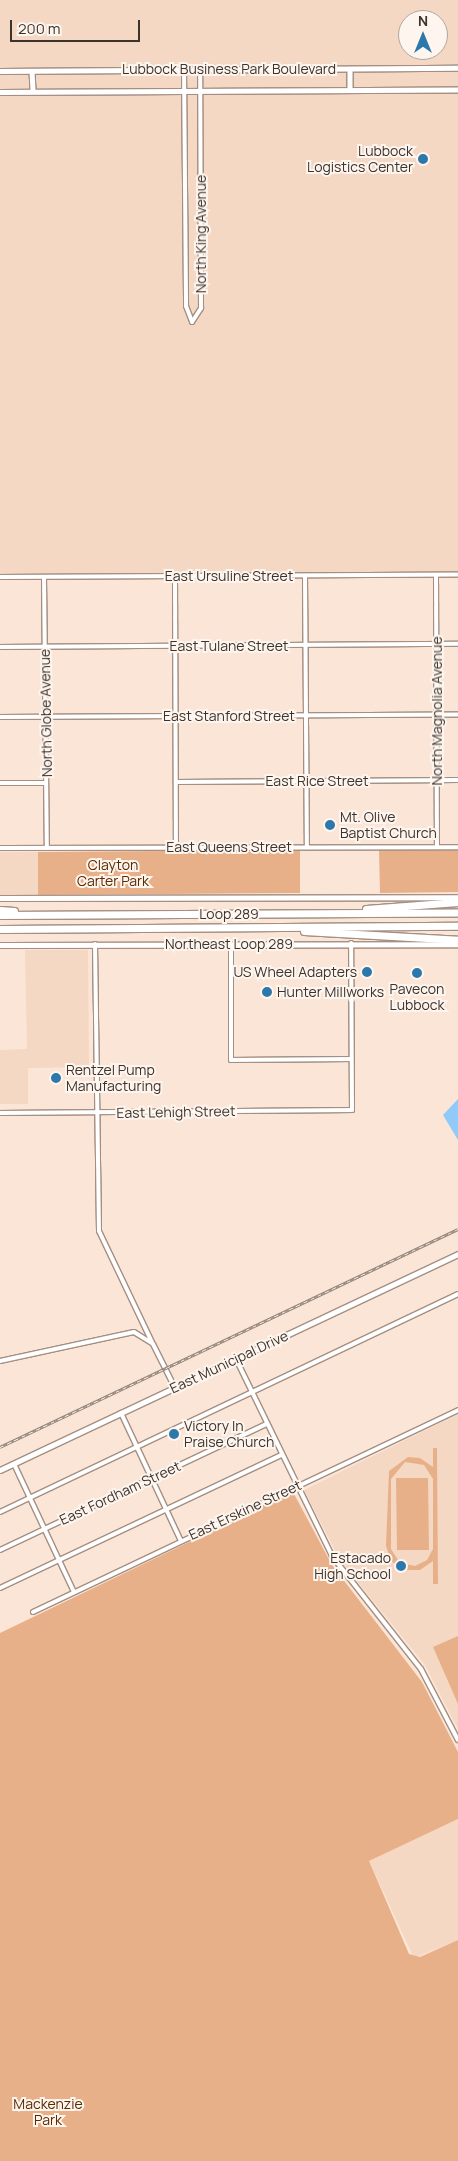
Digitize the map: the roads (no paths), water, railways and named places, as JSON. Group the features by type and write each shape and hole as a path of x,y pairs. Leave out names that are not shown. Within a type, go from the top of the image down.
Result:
{"highway":[{"path":"254,914 458,902"},
{"path":"0,910 87,914"},
{"name":"Loop 289","path":"0,915 458,913"},
{"name":"Loop 289","path":"0,929 458,926"},
{"path":"259,927 458,940"},
{"path":"0,934 107,928"}],"main road":[{"path":"0,898 458,897"},
{"name":"Northeast Loop 289","path":"0,945 458,944"}],"street":[{"name":"Lubbock Business Park Boulevard","path":"0,71 458,68"},
{"path":"350,69 350,90"},
{"name":"North King Avenue","path":"184,70 186,306 192,322 201,308 200,70"},
{"path":"32,71 33,91"},
{"name":"Lubbock Business Park Boulevard","path":"0,92 184,89 458,90"},
{"name":"North Magnolia Avenue","path":"436,575 437,847"},
{"name":"East Ursuline Street","path":"0,577 458,575"},
{"path":"174,576 176,848"},
{"path":"305,576 306,847"},
{"name":"North Globe Avenue","path":"44,577 47,848"},
{"name":"East Tulane Street","path":"0,647 458,644"},
{"name":"East Stanford Street","path":"0,717 458,715"},
{"name":"East Rice Street","path":"176,782 458,780"},
{"path":"0,783 46,783"},
{"name":"East Queens Street","path":"0,848 458,846"},
{"path":"231,944 231,1060 352,1059 351,943"},
{"path":"95,944 99,1231 175,1388"},
{"name":"East Lehigh Street","path":"0,1113 352,1110 352,1059"},
{"name":"East Municipal Drive","path":"0,1470 458,1254"},
{"path":"0,1512 458,1294"},
{"path":"0,1361 123,1332 142,1334 152,1342"},
{"path":"236,1359 339,1568 421,1669 458,1740"},
{"name":"East Erskine Street","path":"33,1612 458,1410"},
{"path":"121,1413 181,1541"},
{"name":"East Fordham Street","path":"0,1550 267,1424"},
{"path":"0,1588 282,1455"},
{"path":"14,1464 74,1592"}],"water":[{"path":"458,1099 458,1140 443,1115"}],"railway":[{"path":"0,1447 458,1229"}],"place":[{"name":"Lubbock Logistics Center","path":"423,159"},
{"name":"Mt. Olive Baptist Church","path":"330,825"},
{"name":"US Wheel Adapters","path":"367,972"},
{"name":"Pavecon Lubbock","path":"417,973"},
{"name":"Hunter Millworks","path":"267,992"},
{"name":"Rentzel Pump Manufacturing","path":"56,1078"},
{"name":"Victory In Praise Church","path":"174,1434"},
{"name":"Estacado High School","path":"401,1566"}],"park label":[{"name":"Clayton Carter Park","path":"113,874"},
{"name":"Mackenzie Park","path":"48,2112"}]}
